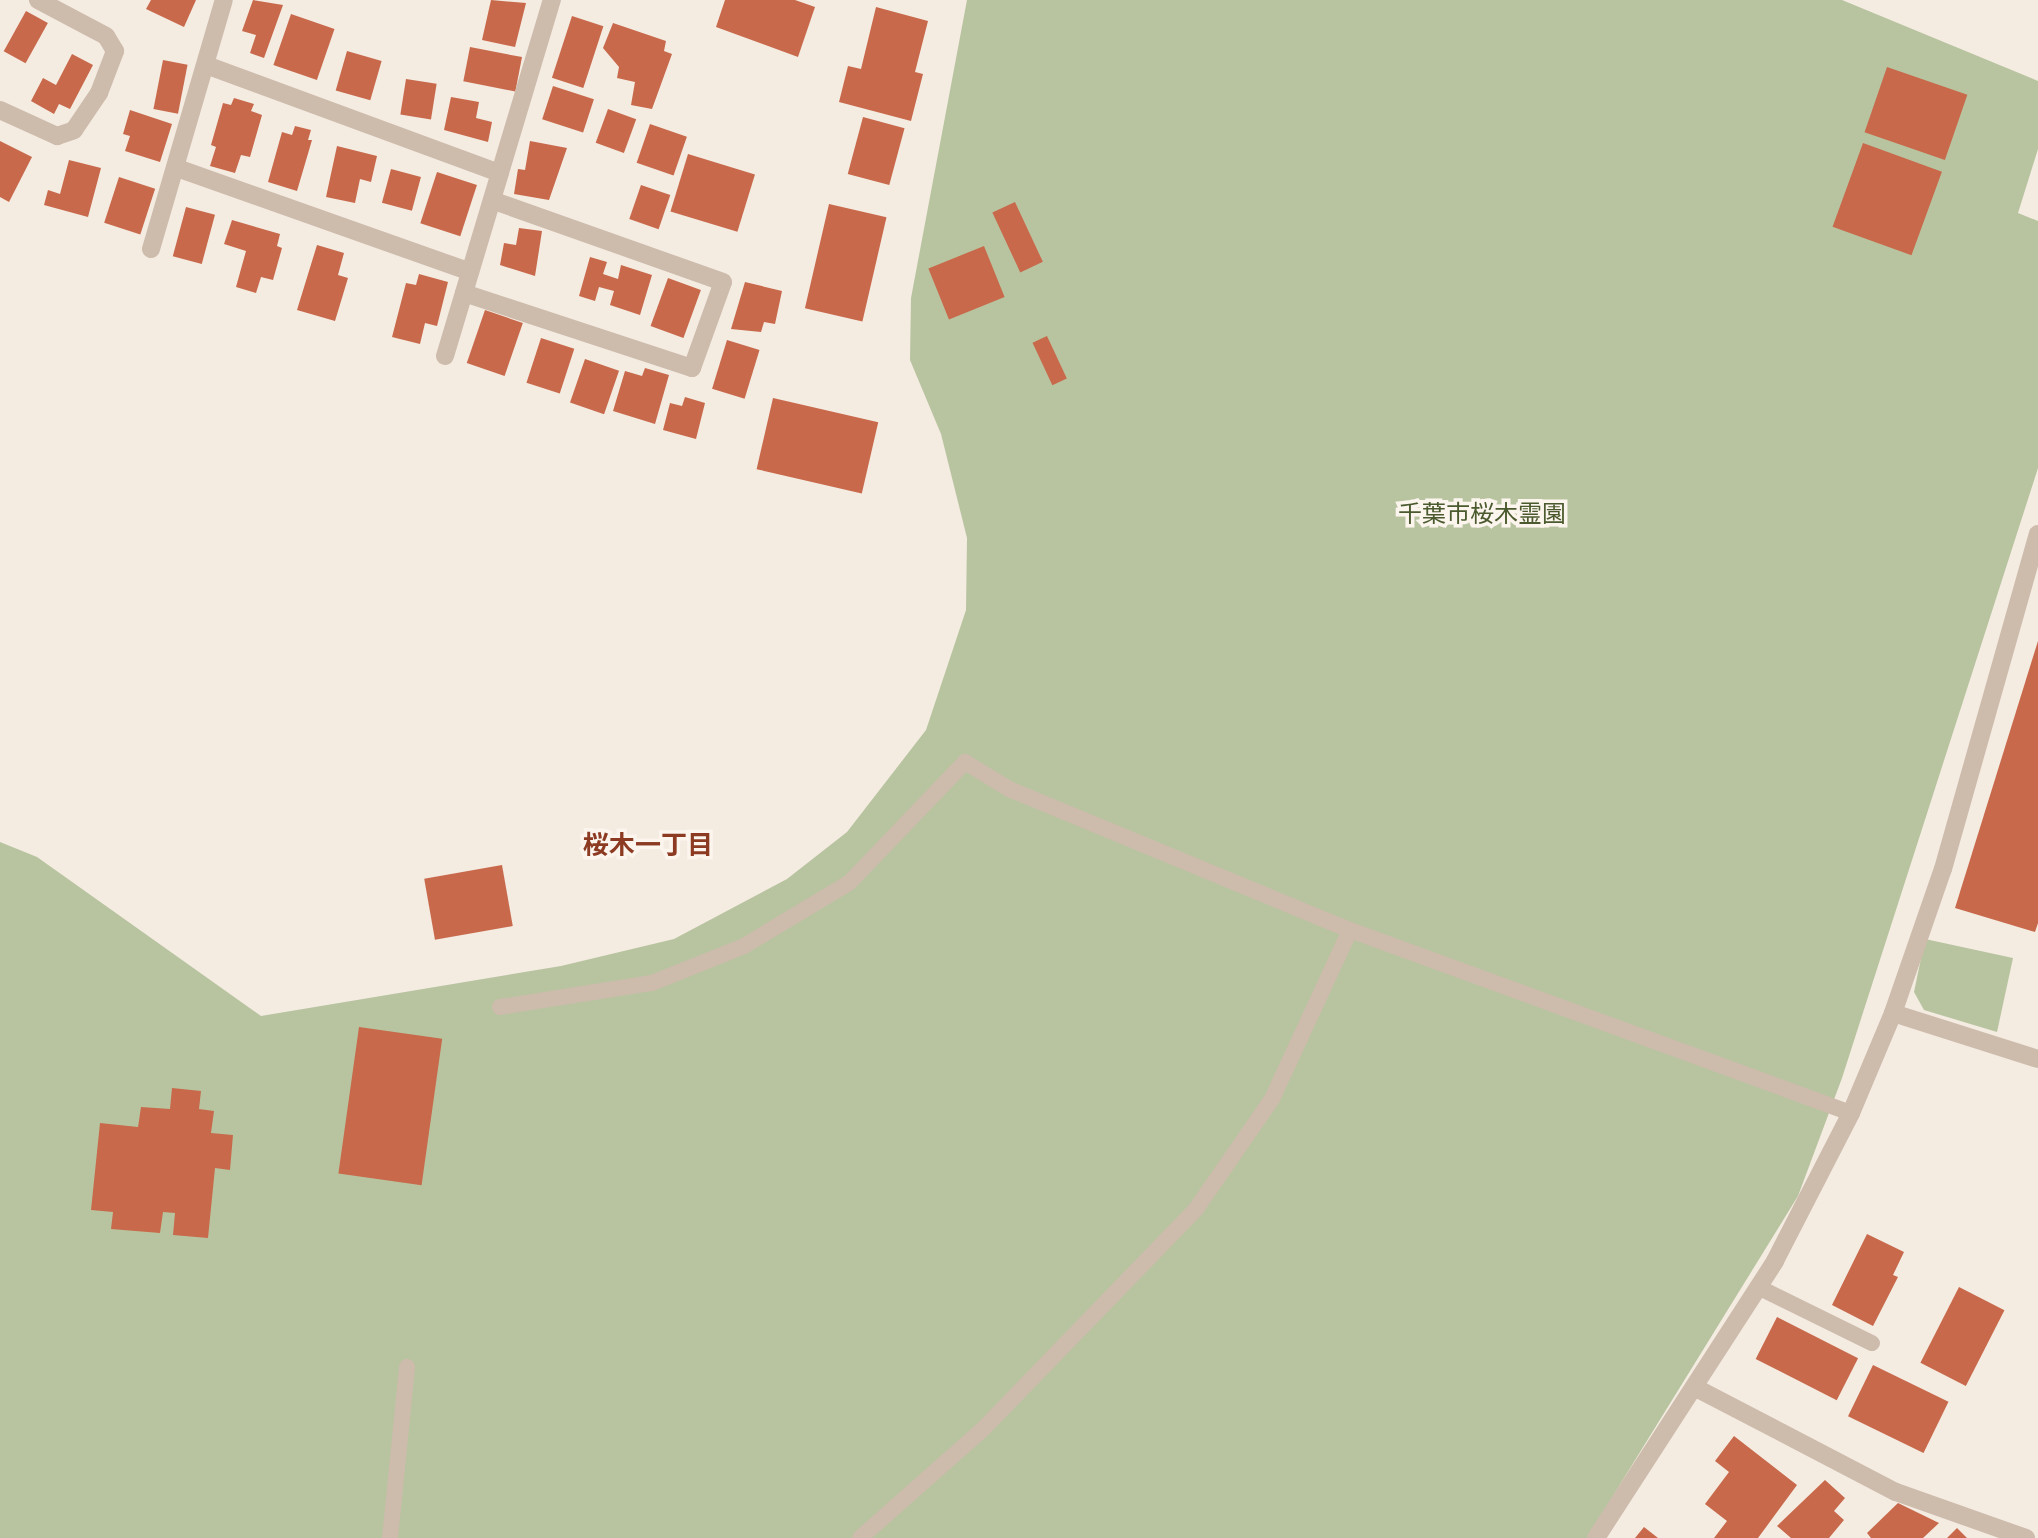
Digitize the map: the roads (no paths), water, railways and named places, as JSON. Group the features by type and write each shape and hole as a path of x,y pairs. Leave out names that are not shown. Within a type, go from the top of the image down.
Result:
{"street":[{"path":"0,110 57,136 74,130 99,93 115,51 106,36 38,0"},
{"path":"151,249 177,168 224,0"},
{"path":"445,356 552,0"},
{"path":"206,65 499,173"},
{"path":"177,168 470,272"},
{"path":"464,293 692,368 723,282 492,200"},
{"path":"1596,1538 1696,1388 1758,1287 1851,1113 1893,1013 1943,869 2038,534"},
{"path":"1893,1013 2038,1059"},
{"path":"1696,1388 1896,1492 2022,1537"}],"lane":[{"path":"500,1007 652,982 744,946 849,883 965,762 1009,789 1350,930 1851,1113"},
{"path":"860,1538 984,1429 1196,1209 1272,1099 1350,930"},
{"path":"1758,1287 1872,1343"},
{"path":"390,1538 407,1367"}],"district":[{"name":"桜木一丁目","path":"648,846"}],"park label":[{"name":"千葉市桜木霊園","path":"1482,515"}]}
